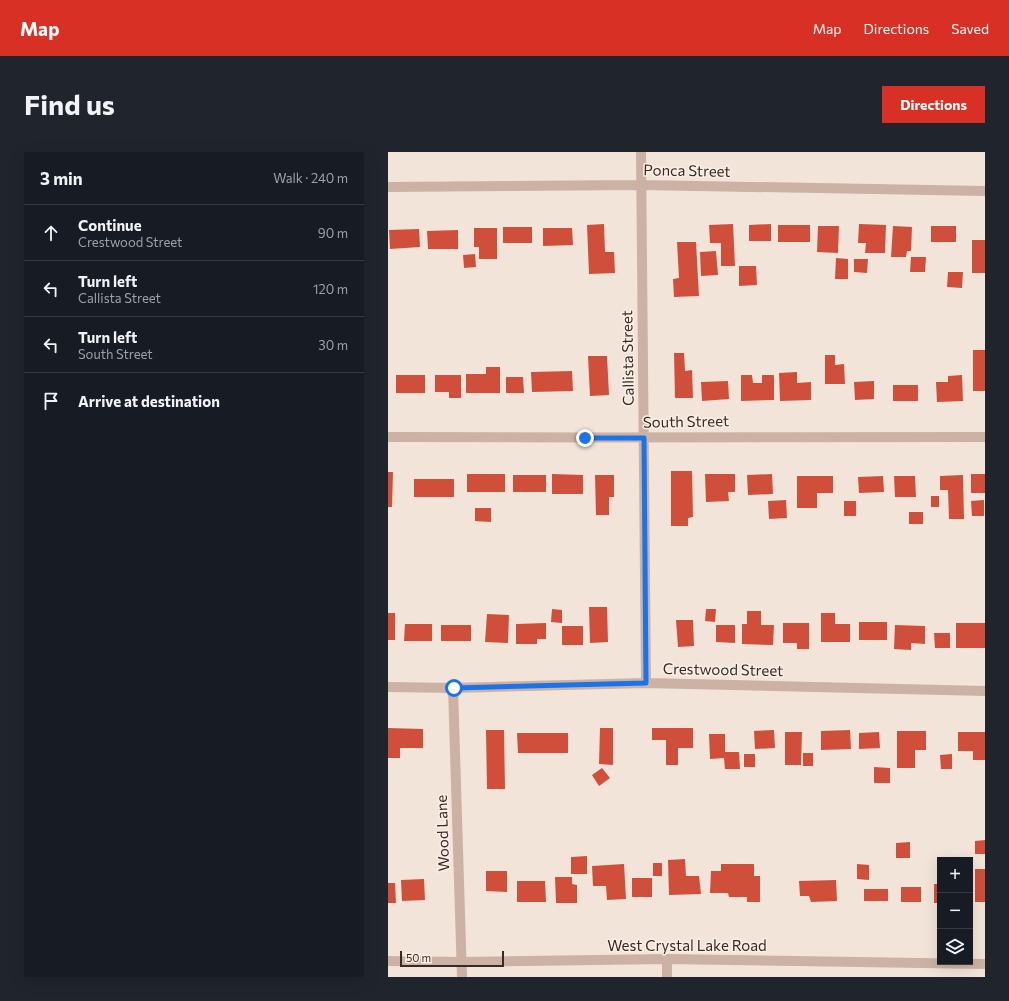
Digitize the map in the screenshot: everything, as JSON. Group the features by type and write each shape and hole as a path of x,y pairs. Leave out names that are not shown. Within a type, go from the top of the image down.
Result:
{"street":[{"name":"Callista Street","path":"641,152 646,683"},
{"name":"Ponca Street","path":"388,187 641,185 985,191"},
{"name":"South Street","path":"388,437 985,437"},
{"name":"Crestwood Street","path":"388,687 454,688 646,683 985,691"},
{"name":"Wood Lane","path":"454,688 462,977"},
{"name":"West Crystal Lake Road","path":"388,961 461,962 667,959 985,964"},
{"path":"667,959 667,977"}],"building":[{"path":"604,224 605,252 614,252 615,273 589,274 587,225"},
{"path":"733,224 735,266 721,266 721,243 710,243 709,225"},
{"path":"771,224 771,241 749,241 749,225"},
{"path":"859,224 886,225 885,253 865,253 866,243 858,243"},
{"path":"778,225 810,225 810,242 778,242"},
{"path":"818,226 839,226 838,253 817,252"},
{"path":"893,226 912,227 911,251 907,251 906,257 891,257"},
{"path":"931,226 956,226 956,242 931,242"},
{"path":"503,227 532,227 532,243 503,243"},
{"path":"474,228 497,228 497,259 479,259 479,247 474,247"},
{"path":"543,228 572,228 573,245 543,246"},
{"path":"419,229 420,247 390,249 389,230"},
{"path":"458,230 458,249 428,249 427,231"},
{"path":"972,240 985,240 985,273 972,273"},
{"path":"677,242 696,242 699,296 674,297 673,279 679,278"},
{"path":"716,251 718,275 701,276 700,252"},
{"path":"475,254 476,267 464,268 463,255"},
{"path":"911,257 926,257 925,272 910,272"},
{"path":"836,258 848,259 848,279 835,279"},
{"path":"854,259 868,259 867,273 854,272"},
{"path":"739,266 756,266 757,285 739,286"},
{"path":"948,272 963,272 962,288 947,287"},
{"path":"973,350 985,350 985,391 973,391"},
{"path":"674,353 684,353 685,371 692,370 693,398 675,398"},
{"path":"825,355 835,355 835,365 844,364 845,384 825,384"},
{"path":"588,356 607,356 609,395 590,396"},
{"path":"486,367 500,367 500,393 466,393 466,374 486,374"},
{"path":"572,371 573,391 532,392 531,372"},
{"path":"797,372 797,383 811,382 811,400 780,401 779,373"},
{"path":"396,375 425,375 425,393 396,393"},
{"path":"435,375 461,375 461,398 449,398 449,392 435,392"},
{"path":"741,375 752,375 753,383 762,383 762,375 774,375 774,400 741,401"},
{"path":"962,375 963,401 937,402 936,382 948,382 948,376"},
{"path":"506,377 523,377 524,393 506,393"},
{"path":"728,381 729,399 702,401 701,382"},
{"path":"874,381 874,399 855,400 854,382"},
{"path":"893,385 918,385 918,401 893,401"},
{"path":"671,471 692,471 693,517 688,518 688,526 671,526"},
{"path":"388,472 393,472 392,507 388,507"},
{"path":"467,474 505,474 505,492 467,492"},
{"path":"552,474 583,475 583,494 552,494"},
{"path":"705,474 735,474 735,492 728,492 729,501 706,502"},
{"path":"772,474 773,494 748,495 747,475"},
{"path":"971,474 985,474 985,493 971,493"},
{"path":"513,475 546,475 546,492 513,492"},
{"path":"595,475 614,475 614,497 609,497 609,515 596,515"},
{"path":"963,475 964,519 949,519 948,490 940,490 940,476"},
{"path":"797,476 833,476 833,493 817,493 817,508 797,508"},
{"path":"883,476 884,492 859,493 858,477"},
{"path":"894,476 915,476 916,497 895,497"},
{"path":"414,479 454,479 454,497 414,497"},
{"path":"931,496 939,496 939,507 931,507"},
{"path":"786,500 787,518 769,519 768,501"},
{"path":"984,500 984,516 972,516 971,501"},
{"path":"844,501 856,501 856,516 844,516"},
{"path":"475,508 491,508 491,522 475,521"},
{"path":"909,512 923,512 923,524 909,524"},
{"path":"589,607 607,607 608,642 590,643"},
{"path":"552,609 562,610 562,623 551,622"},
{"path":"706,609 716,609 715,622 705,621"},
{"path":"747,611 761,611 761,625 774,625 773,645 742,644 742,624 747,624"},
{"path":"388,613 395,613 395,640 388,640"},
{"path":"821,613 835,613 835,624 850,624 850,642 821,642"},
{"path":"487,614 509,615 508,643 485,642"},
{"path":"676,620 693,620 694,646 678,647"},
{"path":"859,622 887,622 887,640 859,640"},
{"path":"546,623 546,639 537,639 537,644 516,644 516,624"},
{"path":"783,623 809,623 809,649 797,649 797,643 783,643"},
{"path":"956,623 985,623 985,648 956,648"},
{"path":"405,624 432,624 432,641 404,641"},
{"path":"441,625 471,625 471,641 441,641"},
{"path":"716,625 735,625 735,643 716,642"},
{"path":"895,625 925,626 925,644 911,643 911,650 894,649"},
{"path":"562,626 583,626 583,645 562,645"},
{"path":"934,633 950,633 950,648 935,648"},
{"path":"388,728 423,729 423,748 400,748 400,758 388,758"},
{"path":"600,728 613,728 613,765 599,764"},
{"path":"652,728 693,728 693,748 678,748 678,765 666,765 666,740 652,740"},
{"path":"486,730 504,730 505,789 487,789"},
{"path":"774,730 775,748 755,749 754,731"},
{"path":"850,730 851,749 821,750 821,731"},
{"path":"897,731 926,731 926,750 915,750 915,768 897,768"},
{"path":"785,732 802,732 801,765 785,765"},
{"path":"879,732 880,748 859,749 859,733"},
{"path":"958,732 985,732 985,760 973,760 973,751 958,751"},
{"path":"517,733 568,733 568,753 518,753"},
{"path":"709,734 725,734 725,752 739,752 740,769 725,769 724,758 710,759"},
{"path":"803,753 813,753 813,766 803,766"},
{"path":"744,754 755,754 755,767 744,767"},
{"path":"952,754 952,769 941,769 940,755"},
{"path":"874,767 890,768 890,783 874,783"},
{"path":"602,768 610,778 599,786 592,775"},
{"path":"985,840 985,854 975,854 975,841"},
{"path":"910,842 910,858 896,858 896,843"},
{"path":"587,856 587,874 571,874 571,857"},
{"path":"685,859 686,876 699,876 701,894 669,895 668,860"},
{"path":"653,863 662,863 662,876 653,876"},
{"path":"624,864 626,899 607,900 606,886 593,886 592,866"},
{"path":"721,864 754,864 754,876 760,876 760,902 747,902 747,897 729,897 728,893 710,893 711,871 721,871"},
{"path":"857,864 869,865 869,880 857,879"},
{"path":"975,869 985,869 985,902 975,902"},
{"path":"486,871 507,871 507,892 486,891"},
{"path":"555,877 572,877 572,884 577,885 577,903 556,903"},
{"path":"632,878 652,878 652,897 632,897"},
{"path":"424,879 425,900 402,901 401,880"},
{"path":"836,880 837,901 811,902 809,896 800,896 799,881"},
{"path":"517,881 545,881 546,902 517,902"},
{"path":"388,883 395,883 396,903 388,903"},
{"path":"934,884 937,884 937,903 934,903"},
{"path":"901,887 921,887 921,902 901,902"},
{"path":"864,889 888,889 888,901 864,901"}],"route":[{"path":"454,688 646,683 644,438 585,438"}]}
